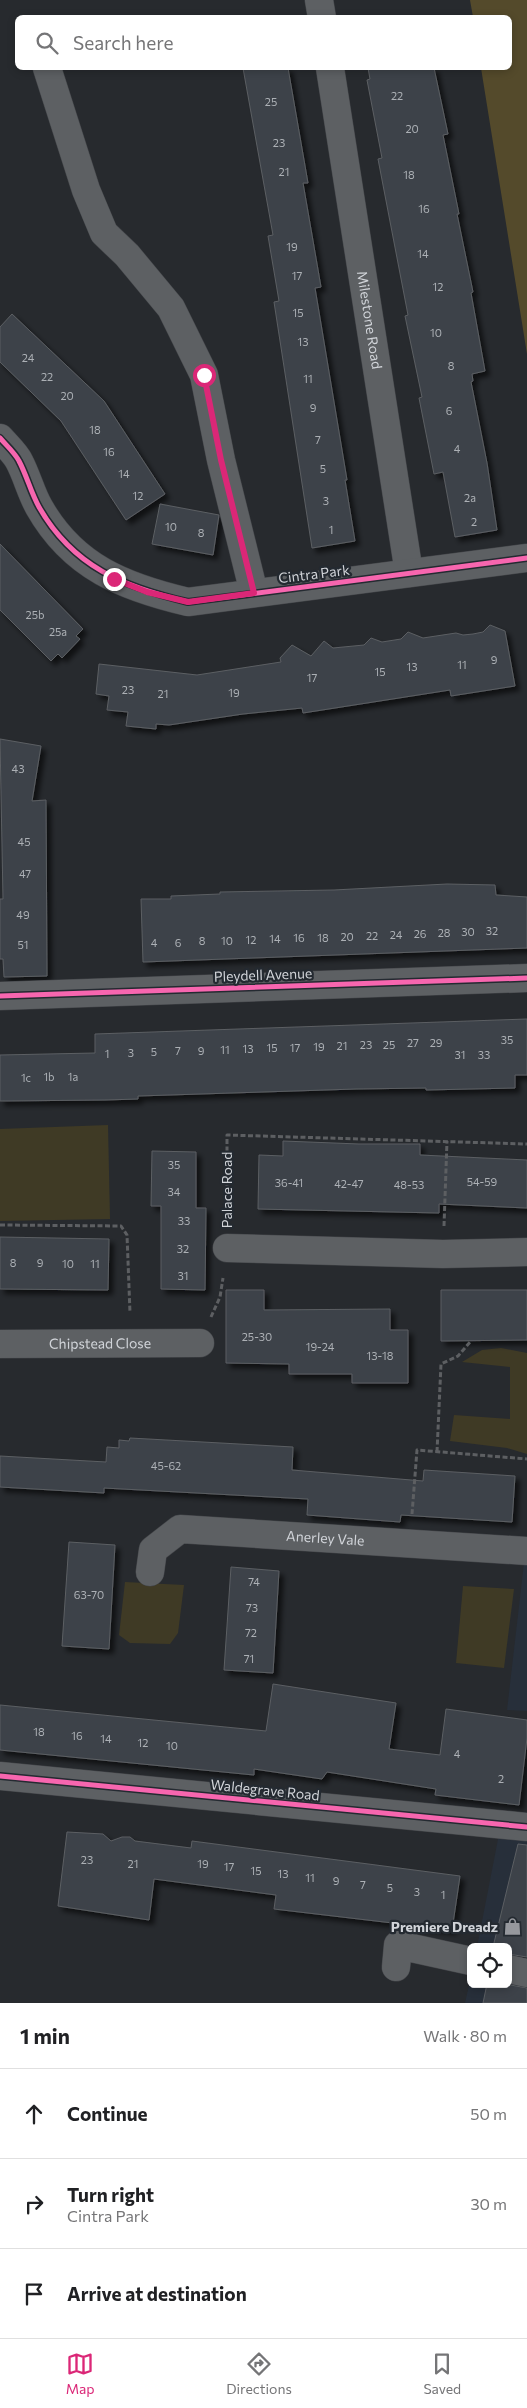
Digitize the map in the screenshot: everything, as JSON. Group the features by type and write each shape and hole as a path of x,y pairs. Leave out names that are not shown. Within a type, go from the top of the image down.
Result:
{"street":[{"path":"319,0 322,15"},
{"path":"48,70 86,190 104,233 127,255 171,308 204,375 221,460 254,593"},
{"name":"Milestone Road","path":"330,70 409,573"},
{"name":"Cintra Park","path":"0,438 19,459 38,507 67,547 114,579 147,592 188,602 527,558"},
{"name":"Pleydell Avenue","path":"0,996 527,978"},
{"name":"Palace Road","path":"227,1248 443,1254 527,1252"},
{"name":"Chipstead Close","path":"0,1344 200,1343"},
{"name":"Anerley Vale","path":"150,1572 153,1550 180,1529 527,1552"},
{"name":"Waldegrave Road","path":"0,1776 527,1827"},
{"path":"396,1967 398,1945 467,1960"},
{"path":"512,1970 527,1973"}],"path":[{"path":"443,1254 447,1141"},
{"path":"0,1225 121,1226 127,1235 130,1344"},
{"path":"200,1343 220,1297 227,1248"},
{"path":"437,1452 442,1364 458,1356 471,1341"},
{"path":"410,1544 416,1450 527,1459"}],"shaded area":[{"path":"470,0 527,0 527,354 481,70 512,70 512,15 473,15"},
{"path":"108,1125 110,1219 0,1221 0,1129"},
{"path":"501,1348 527,1353 527,1454 507,1448 450,1441 454,1415 510,1419 510,1367 462,1362 482,1350"},
{"path":"525,1554 527,1554 527,1711 507,1710"},
{"path":"125,1582 184,1585 178,1633 170,1644 130,1643 119,1635"},
{"path":"463,1586 514,1589 504,1668 456,1663"},
{"path":"500,1829 527,1832 527,2003 465,2003 468,1988 512,1988 512,1943 478,1943"}],"building":[{"path":"243,70 288,70 308,183 303,183 321,287 315,288 347,480 345,480 355,541 312,548 274,302 279,301 268,236 273,235"},
{"path":"368,70 434,70 448,134 443,135 473,292 471,293 485,371 472,374 473,381 471,382 487,463 497,530 455,537 443,472 434,474 419,398 422,397 405,316 408,315 378,159 382,158 367,80 370,79"},
{"path":"12,314 104,401 165,494 126,520 61,421 0,362 0,327"},
{"path":"160,504 219,515 213,555 152,544"},
{"path":"0,544 83,629 76,636 80,639 62,658 58,654 51,661 0,610"},
{"path":"490,625 505,631 515,686 451,696 450,690 303,713 302,708 243,714 169,725 156,724 156,729 126,726 128,712 107,710 109,696 96,694 99,664 197,675 281,662 280,658 292,645 311,656 324,641 333,648 364,645 371,638 382,642 401,639 408,632 423,638 456,633 463,635 473,634 483,632"},
{"path":"0,739 41,746 32,801 46,800 47,976 4,977 3,959 0,959 0,899 3,899"},
{"path":"447,884 495,885 496,895 527,897 527,948 143,962 141,899 171,899 171,896 220,894 220,892 334,890"},
{"path":"527,1019 527,1075 515,1075 515,1088 356,1089 138,1096 138,1099 0,1101 0,1055 95,1053 95,1034"},
{"path":"283,1141 420,1144 420,1155 527,1160 527,1208 439,1204 439,1213 258,1209 259,1155 283,1156"},
{"path":"152,1151 196,1152 196,1208 206,1208 205,1290 161,1289 161,1206 151,1206"},
{"path":"0,1237 109,1239 108,1290 0,1289"},
{"path":"226,1290 264,1290 264,1310 390,1309 390,1330 408,1330 408,1383 352,1383 352,1374 289,1374 289,1364 226,1363"},
{"path":"441,1290 527,1290 527,1340 441,1341"},
{"path":"130,1438 293,1447 292,1470 423,1481 424,1470 515,1476 512,1522 401,1515 400,1522 307,1515 308,1499 104,1488 104,1493 0,1487 0,1456 106,1462 107,1447 119,1448 119,1440 129,1441"},
{"path":"69,1542 115,1545 109,1649 62,1646"},
{"path":"231,1567 279,1571 273,1673 224,1670"},
{"path":"273,1684 396,1703 389,1749 440,1755 446,1709 527,1720 527,1738 519,1805 435,1795 436,1789 327,1772 322,1779 254,1769 254,1775 0,1750 0,1705 266,1731"},
{"path":"67,1832 103,1834 111,1841 122,1837 130,1837 135,1841 191,1848 192,1841 460,1876 452,1930 274,1909 276,1895 154,1879 149,1920 58,1906"},
{"path":"518,1844 527,1845 527,1957 512,1955 512,1943 494,1943"},
{"path":"512,1985 527,1988 527,2003 483,2003 486,1988 512,1988"}],"cycle path":[{"path":"0,438 17,458 39,507 53,528 84,559 122,581 142,589 188,602 527,558"},
{"path":"0,996 527,978"},
{"path":"0,1776 527,1827"}],"place":[{"name":"Premiere Dreadz","path":"512,1927"}],"route":[{"path":"114,579 147,592 188,602 254,593 221,460 204,375"}]}
